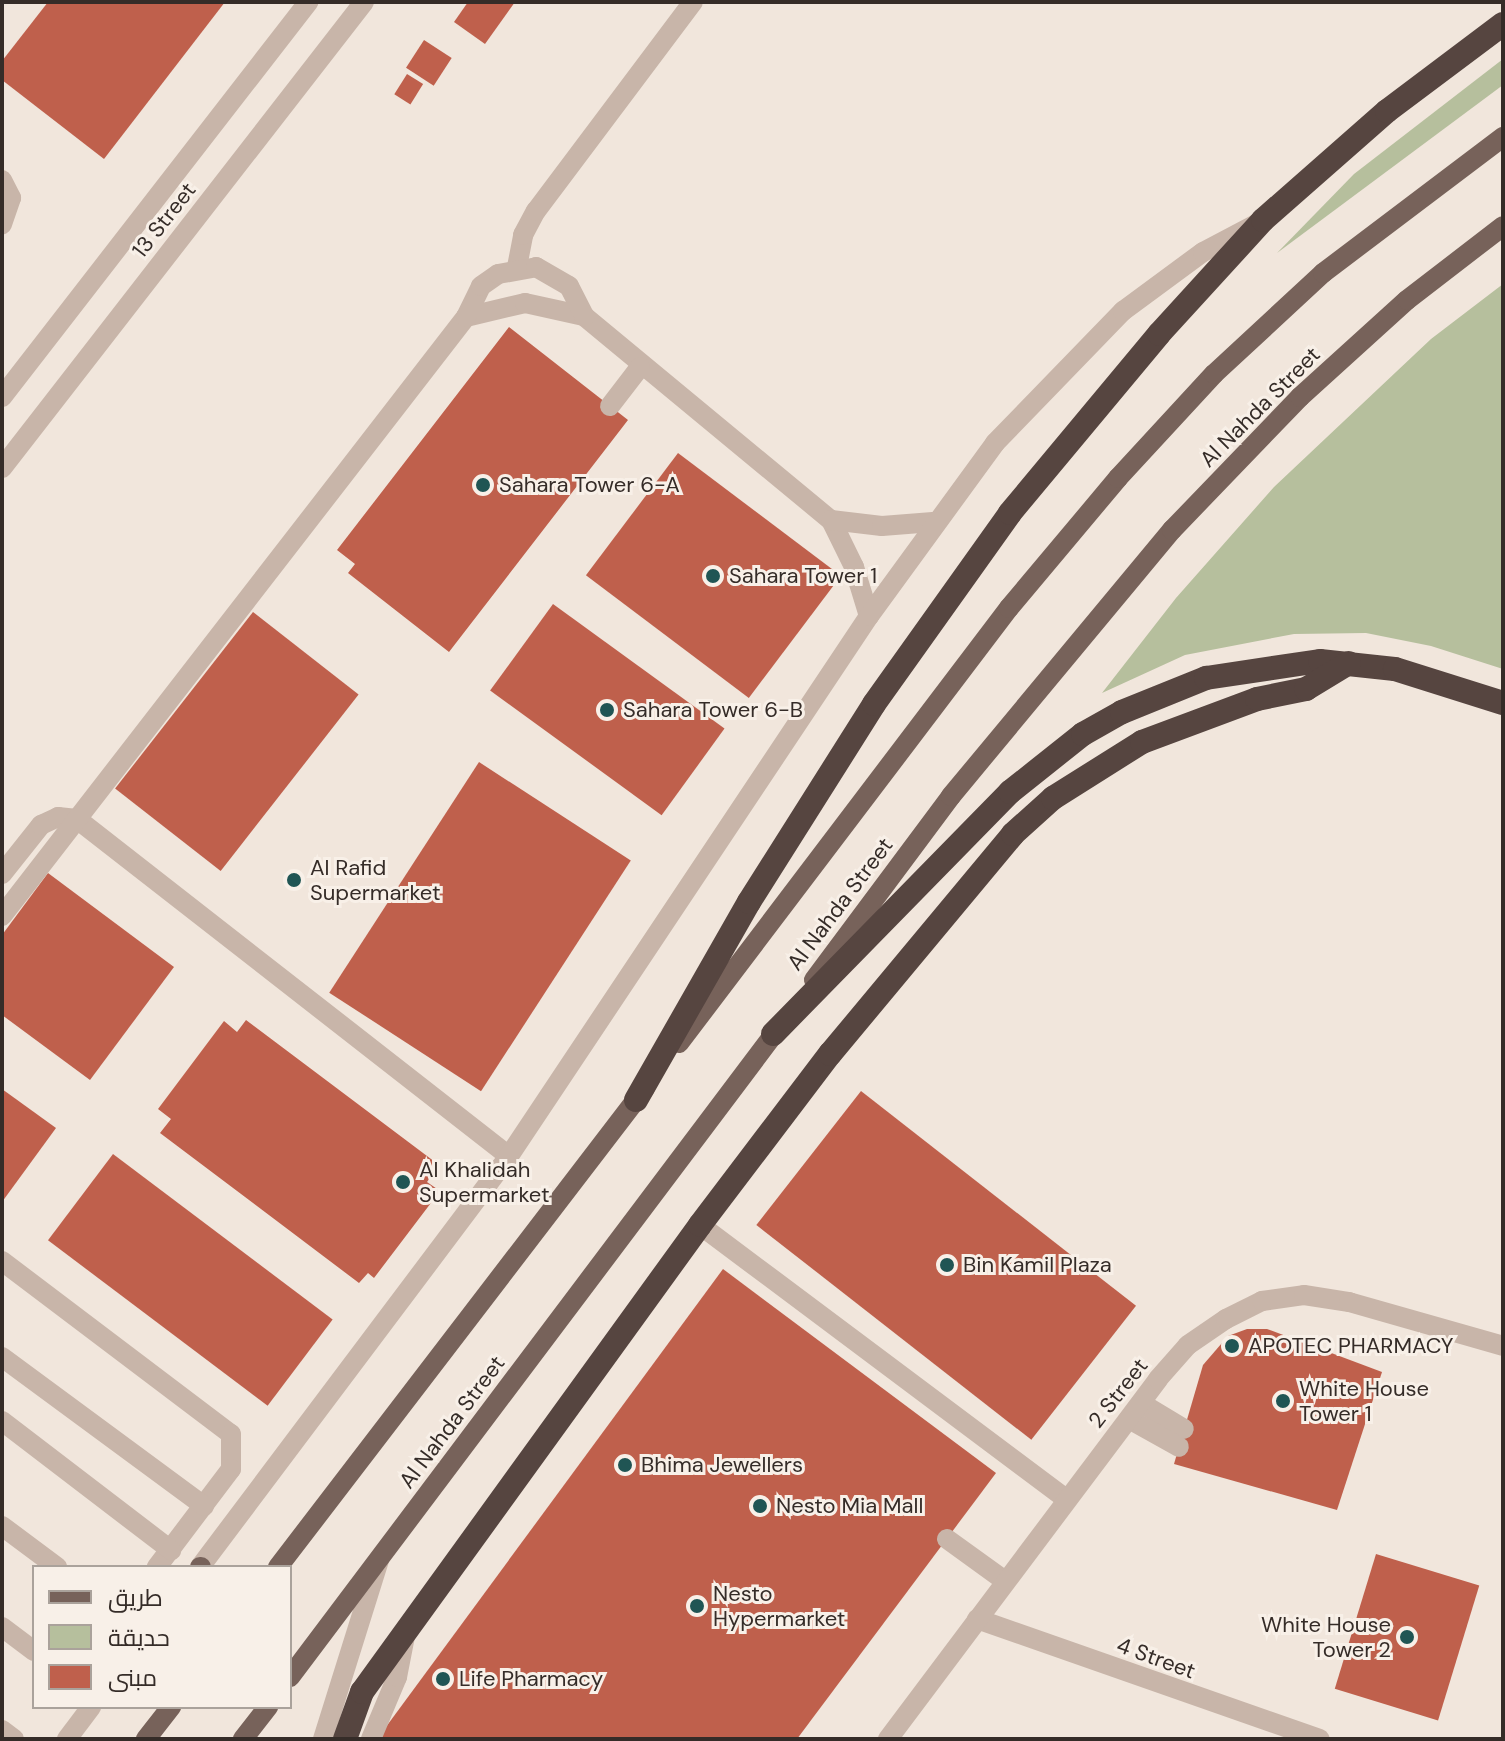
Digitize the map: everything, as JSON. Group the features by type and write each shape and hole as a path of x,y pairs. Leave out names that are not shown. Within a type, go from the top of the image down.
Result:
{"highway":[{"path":"636,1100 749,902 849,744 1001,526 1159,334 1263,220 1387,111 1503,24"},
{"path":"773,1034 1010,792 1083,734 1122,712 1206,678 1284,663 1349,663 1395,669 1503,703"},
{"path":"345,1739 362,1692 700,1225 969,884 1043,807 1142,742 1257,699 1306,689 1349,663"}],"main road":[{"name":"Al Nahda Street","path":"280,1565 897,754 1118,478 1214,374 1323,273 1503,137"},
{"name":"Al Nahda Street","path":"292,1674 951,796 1172,530 1300,397 1407,300 1503,226"},
{"path":"155,1724 169,1709"},
{"path":"243,1739 266,1709"}],"street":[{"name":"13 Street","path":"2,397 308,2"},
{"name":"13 Street","path":"2,468 364,2"},
{"path":"517,267 523,235 536,211 693,2"},
{"path":"2,180 11,198 2,224"},
{"path":"202,1565 509,1156 933,522 995,443 1077,352 1162,280 1263,220"},
{"path":"2,916 466,317 481,286 517,267 554,274 569,286 584,316 640,367 831,520 854,567 869,616"},
{"path":"466,317 525,303 584,316"},
{"path":"610,406 640,367"},
{"path":"831,520 882,526 933,522"},
{"path":"2,874 41,825 58,817 77,819 509,1156"},
{"path":"700,1225 1065,1498"},
{"path":"2,1261 224,1425 235,1458 204,1506 159,1565"},
{"name":"2 Street","path":"888,1739 1065,1498 1188,1345 1226,1319 1262,1301 1304,1295 1349,1302 1503,1346"},
{"path":"2,1357 204,1506"},
{"path":"876,1383 889,1367"},
{"path":"1135,1411 1182,1438"},
{"path":"2,1421 171,1550"},
{"path":"2,1526 54,1565"},
{"path":"947,1539 1005,1581"},
{"path":"323,1739 379,1559"},
{"name":"4 Street","path":"977,1619 1248,1717 1320,1739"},
{"path":"2,1627 32,1650"},
{"path":"371,1739 397,1677 406,1631"},
{"path":"67,1739 90,1709"},
{"path":"1246,1739 1248,1717"},
{"path":"2,1730 14,1739"}],"green space":[{"path":"1503,59 1503,85 1277,253 1354,174"},
{"path":"1503,284 1503,669 1431,646 1366,633 1294,634 1185,655 1102,693 1176,598 1274,487 1431,339"}],"building":[{"path":"48,2 225,2 104,159 2,80 2,61"},
{"path":"468,2 515,2 485,44 454,22"},
{"path":"424,40 452,58 434,86 406,68"},
{"path":"407,74 423,84 410,104 394,94"},
{"name":"Sahara Tower 6-A","path":"509,327 628,420 449,652 348,573 355,564 337,550"},
{"name":"Sahara Tower 1","path":"678,453 841,576 749,698 586,575"},
{"name":"Sahara Tower 6-B","path":"553,604 725,729 662,815 490,691"},
{"path":"253,612 359,694 221,871 115,789"},
{"path":"479,762 631,861 481,1091 329,993"},
{"path":"48,873 174,967 90,1080 2,1015 2,935"},
{"path":"246,1020 439,1165 427,1182 440,1191 374,1278 368,1273 359,1283 160,1133 171,1119 158,1109 224,1021 237,1032"},
{"path":"2,1089 56,1128 2,1202"},
{"name":"Bin Kamil Plaza","path":"861,1091 1136,1306 1031,1440 756,1225"},
{"path":"113,1154 333,1319 268,1406 48,1240"},
{"name":"Nesto Mia Mall","path":"723,1269 996,1473 797,1739 385,1739 380,1735"},
{"name":"White House Tower 1","path":"1247,1329 1267,1329 1382,1372 1337,1510 1174,1464 1203,1365 1228,1336"},
{"name":"White House Tower 2","path":"1376,1554 1479,1586 1438,1720 1335,1689"}],"place":[{"name":"Sahara Tower 6-A","path":"483,485"},
{"name":"Sahara Tower 1","path":"713,576"},
{"name":"Sahara Tower 6-B","path":"607,710"},
{"name":"Al Rafid Supermarket","path":"294,880"},
{"name":"Al Khalidah Supermarket","path":"403,1182"},
{"name":"Bin Kamil Plaza","path":"947,1265"},
{"name":"APOTEC PHARMACY","path":"1232,1346"},
{"name":"White House Tower 1","path":"1283,1401"},
{"name":"Bhima Jewellers","path":"625,1465"},
{"name":"Nesto Mia Mall","path":"760,1506"},
{"name":"Nesto Hypermarket","path":"697,1606"},
{"name":"White House Tower 2","path":"1407,1637"},
{"name":"Life Pharmacy","path":"443,1679"}]}
